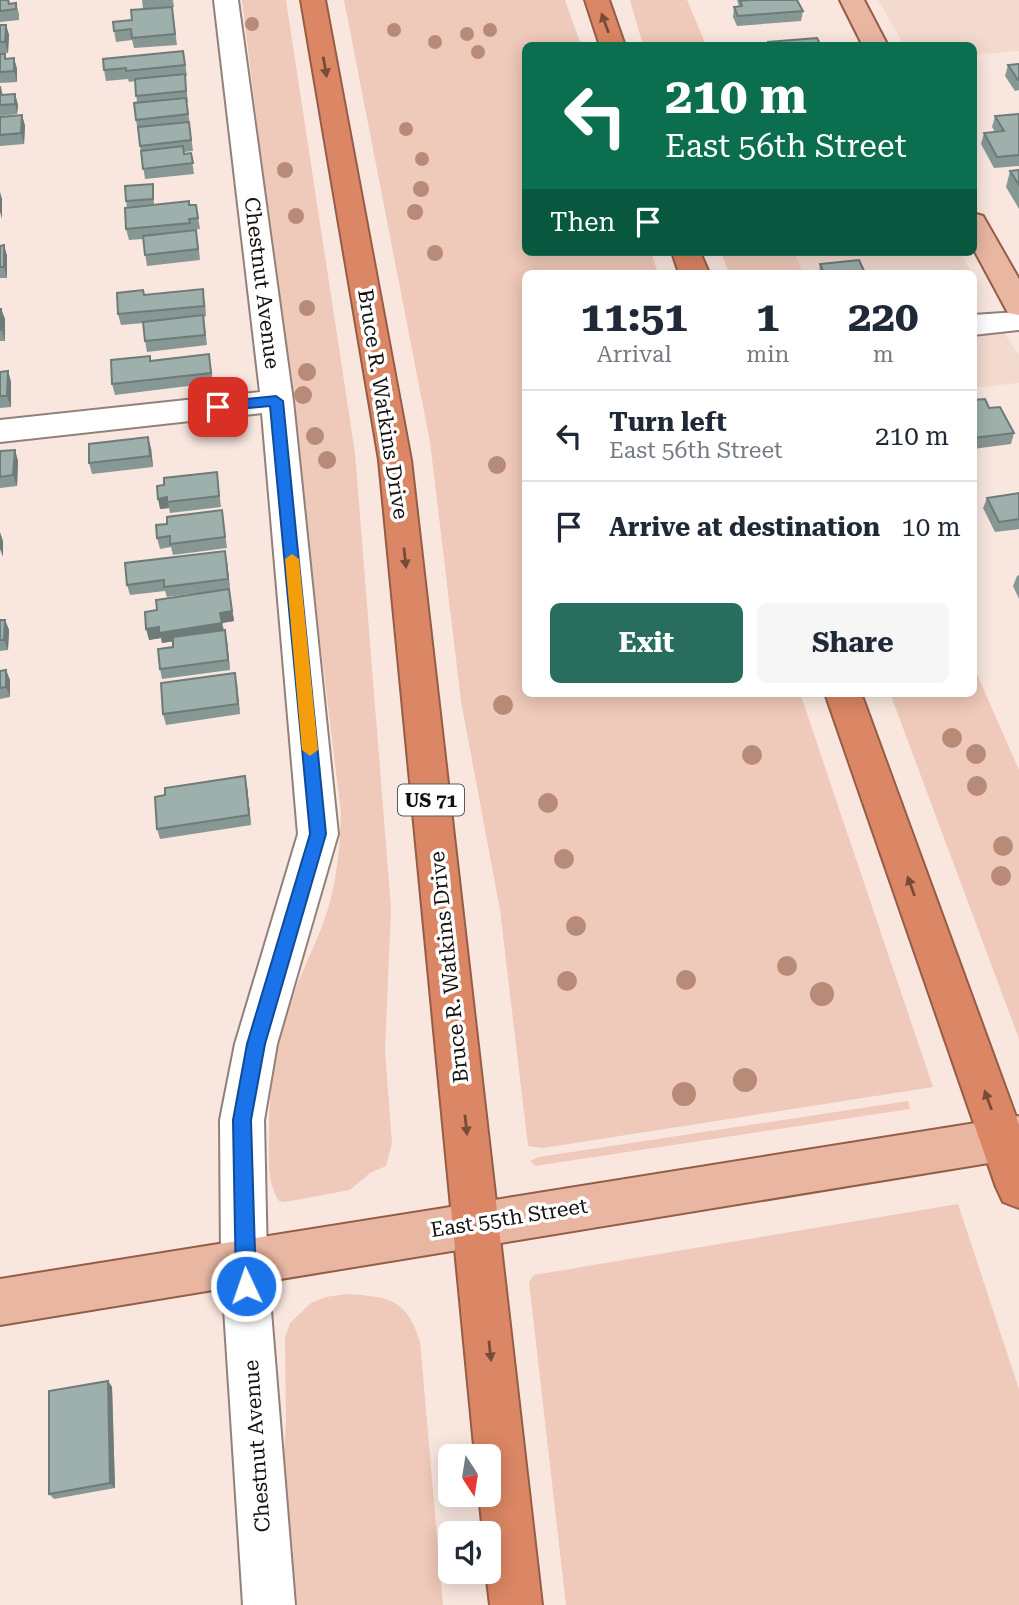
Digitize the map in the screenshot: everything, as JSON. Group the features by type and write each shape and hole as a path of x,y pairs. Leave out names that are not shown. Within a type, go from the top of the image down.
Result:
{"highway":[{"name":"Bruce R. Watkins Drive","path":"313,0 395,460 516,1605"},
{"path":"597,0 612,42"},
{"path":"845,697 1010,1138 1019,1187"}],"main road":[{"path":"852,0 874,42"},
{"path":"977,229 1019,306"},
{"name":"East 55th Street","path":"0,1301 1010,1138"}],"street":[{"name":"Chestnut Avenue","path":"226,0 276,401 318,834 256,1044 242,1120 244,1262 269,1605"},
{"path":"977,326 1019,321"},
{"path":"0,431 276,401"}],"shaded area":[{"path":"242,0 286,0 355,453 391,908 385,1051 392,1143 386,1166 370,1173 350,1190 285,1202 279,1201 275,1194 270,1172 269,1120 272,1083 288,1011 331,898 341,813"},
{"path":"344,0 565,0 580,42 522,42 522,256 652,256 657,270 522,270 522,697 801,697 933,1087 543,1148 528,1146 500,910 461,701 430,442"},
{"path":"630,0 687,0 705,42 642,42"},
{"path":"878,0 1019,0 1019,51 977,55 977,42 902,42"},
{"path":"723,256 796,256 802,270 728,270"},
{"path":"796,256 962,256 970,270 802,270"},
{"path":"1003,331 1019,355 1019,383 977,388 977,333"},
{"path":"977,674 1019,770 1019,1039 891,697 977,697"},
{"path":"908,1101 910,1109 535,1166 530,1161 539,1157"},
{"path":"958,1204 1019,1389 1019,1605 566,1605 529,1282 534,1275"},
{"path":"347,1294 394,1302 409,1316 415,1327 420,1341 438,1548 438,1584 441,1584 443,1605 282,1605 279,1525 286,1422 285,1338 290,1323 311,1303 326,1297"}],"building":[{"path":"0,0 8,0 9,4 16,3 16,9 0,11"},
{"path":"797,0 803,11 738,16 734,7 742,6 740,1"},
{"path":"172,7 175,34 132,38 131,29 114,31 113,22 132,20 131,10"},
{"path":"0,25 6,25 5,42 0,42"},
{"path":"817,38 819,42 768,42"},
{"path":"183,51 185,65 126,71 126,68 104,70 103,59"},
{"path":"0,54 5,54 5,59 14,58 14,71 0,72"},
{"path":"1019,64 1019,80 1018,80 1008,65"},
{"path":"185,74 186,91 136,96 135,79"},
{"path":"0,86 1,95 15,94 15,104 0,105"},
{"path":"186,98 188,114 136,120 134,103"},
{"path":"1019,114 1019,155 997,157 984,133 1004,131 995,116"},
{"path":"22,115 21,133 0,135 0,117"},
{"path":"189,122 191,140 140,146 138,127"},
{"path":"183,146 184,154 191,153 193,163 143,169 141,151"},
{"path":"1019,170 1019,185 1010,171"},
{"path":"153,184 153,199 126,201 125,186"},
{"path":"189,201 189,205 196,205 198,218 189,219 190,223 126,229 125,208"},
{"path":"196,230 198,249 145,255 143,236"},
{"path":"4,245 4,267 0,267 0,246"},
{"path":"859,260 864,270 823,270 820,264"},
{"path":"203,289 204,306 118,314 117,293 143,290 144,295"},
{"path":"1,309 2,330 0,330"},
{"path":"203,315 205,335 145,341 143,322"},
{"path":"209,354 211,373 112,384 111,360 150,356 150,361"},
{"path":"8,371 7,396 0,396 0,372"},
{"path":"985,399 989,408 1000,407 1014,433 977,438 977,400"},
{"path":"148,437 150,456 89,463 89,444"},
{"path":"15,450 13,475 0,477 0,451"},
{"path":"217,472 219,496 167,502 167,497 158,499 157,486 164,485 164,478"},
{"path":"1019,493 1019,519 999,522 987,498"},
{"path":"222,510 225,537 170,544 170,536 157,538 156,525 167,524 167,517"},
{"path":"225,551 228,579 164,587 164,580 127,585 125,563"},
{"path":"229,589 232,611 220,613 222,623 159,633 159,627 146,629 145,612 157,610 156,600"},
{"path":"0,620 5,620 4,640 0,640"},
{"path":"225,630 228,660 160,669 158,649 173,647 173,637"},
{"path":"6,670 6,687 0,688 0,671"},
{"path":"235,673 238,704 163,714 161,683"},
{"path":"245,776 249,815 157,829 155,797 165,795 165,788"},
{"path":"108,1381 110,1483 49,1494 49,1391"}],"slow traffic":[{"path":"292,559 310,750"}],"route":[{"path":"218,407 276,401 318,834 256,1044 242,1120 246,1286"}]}
